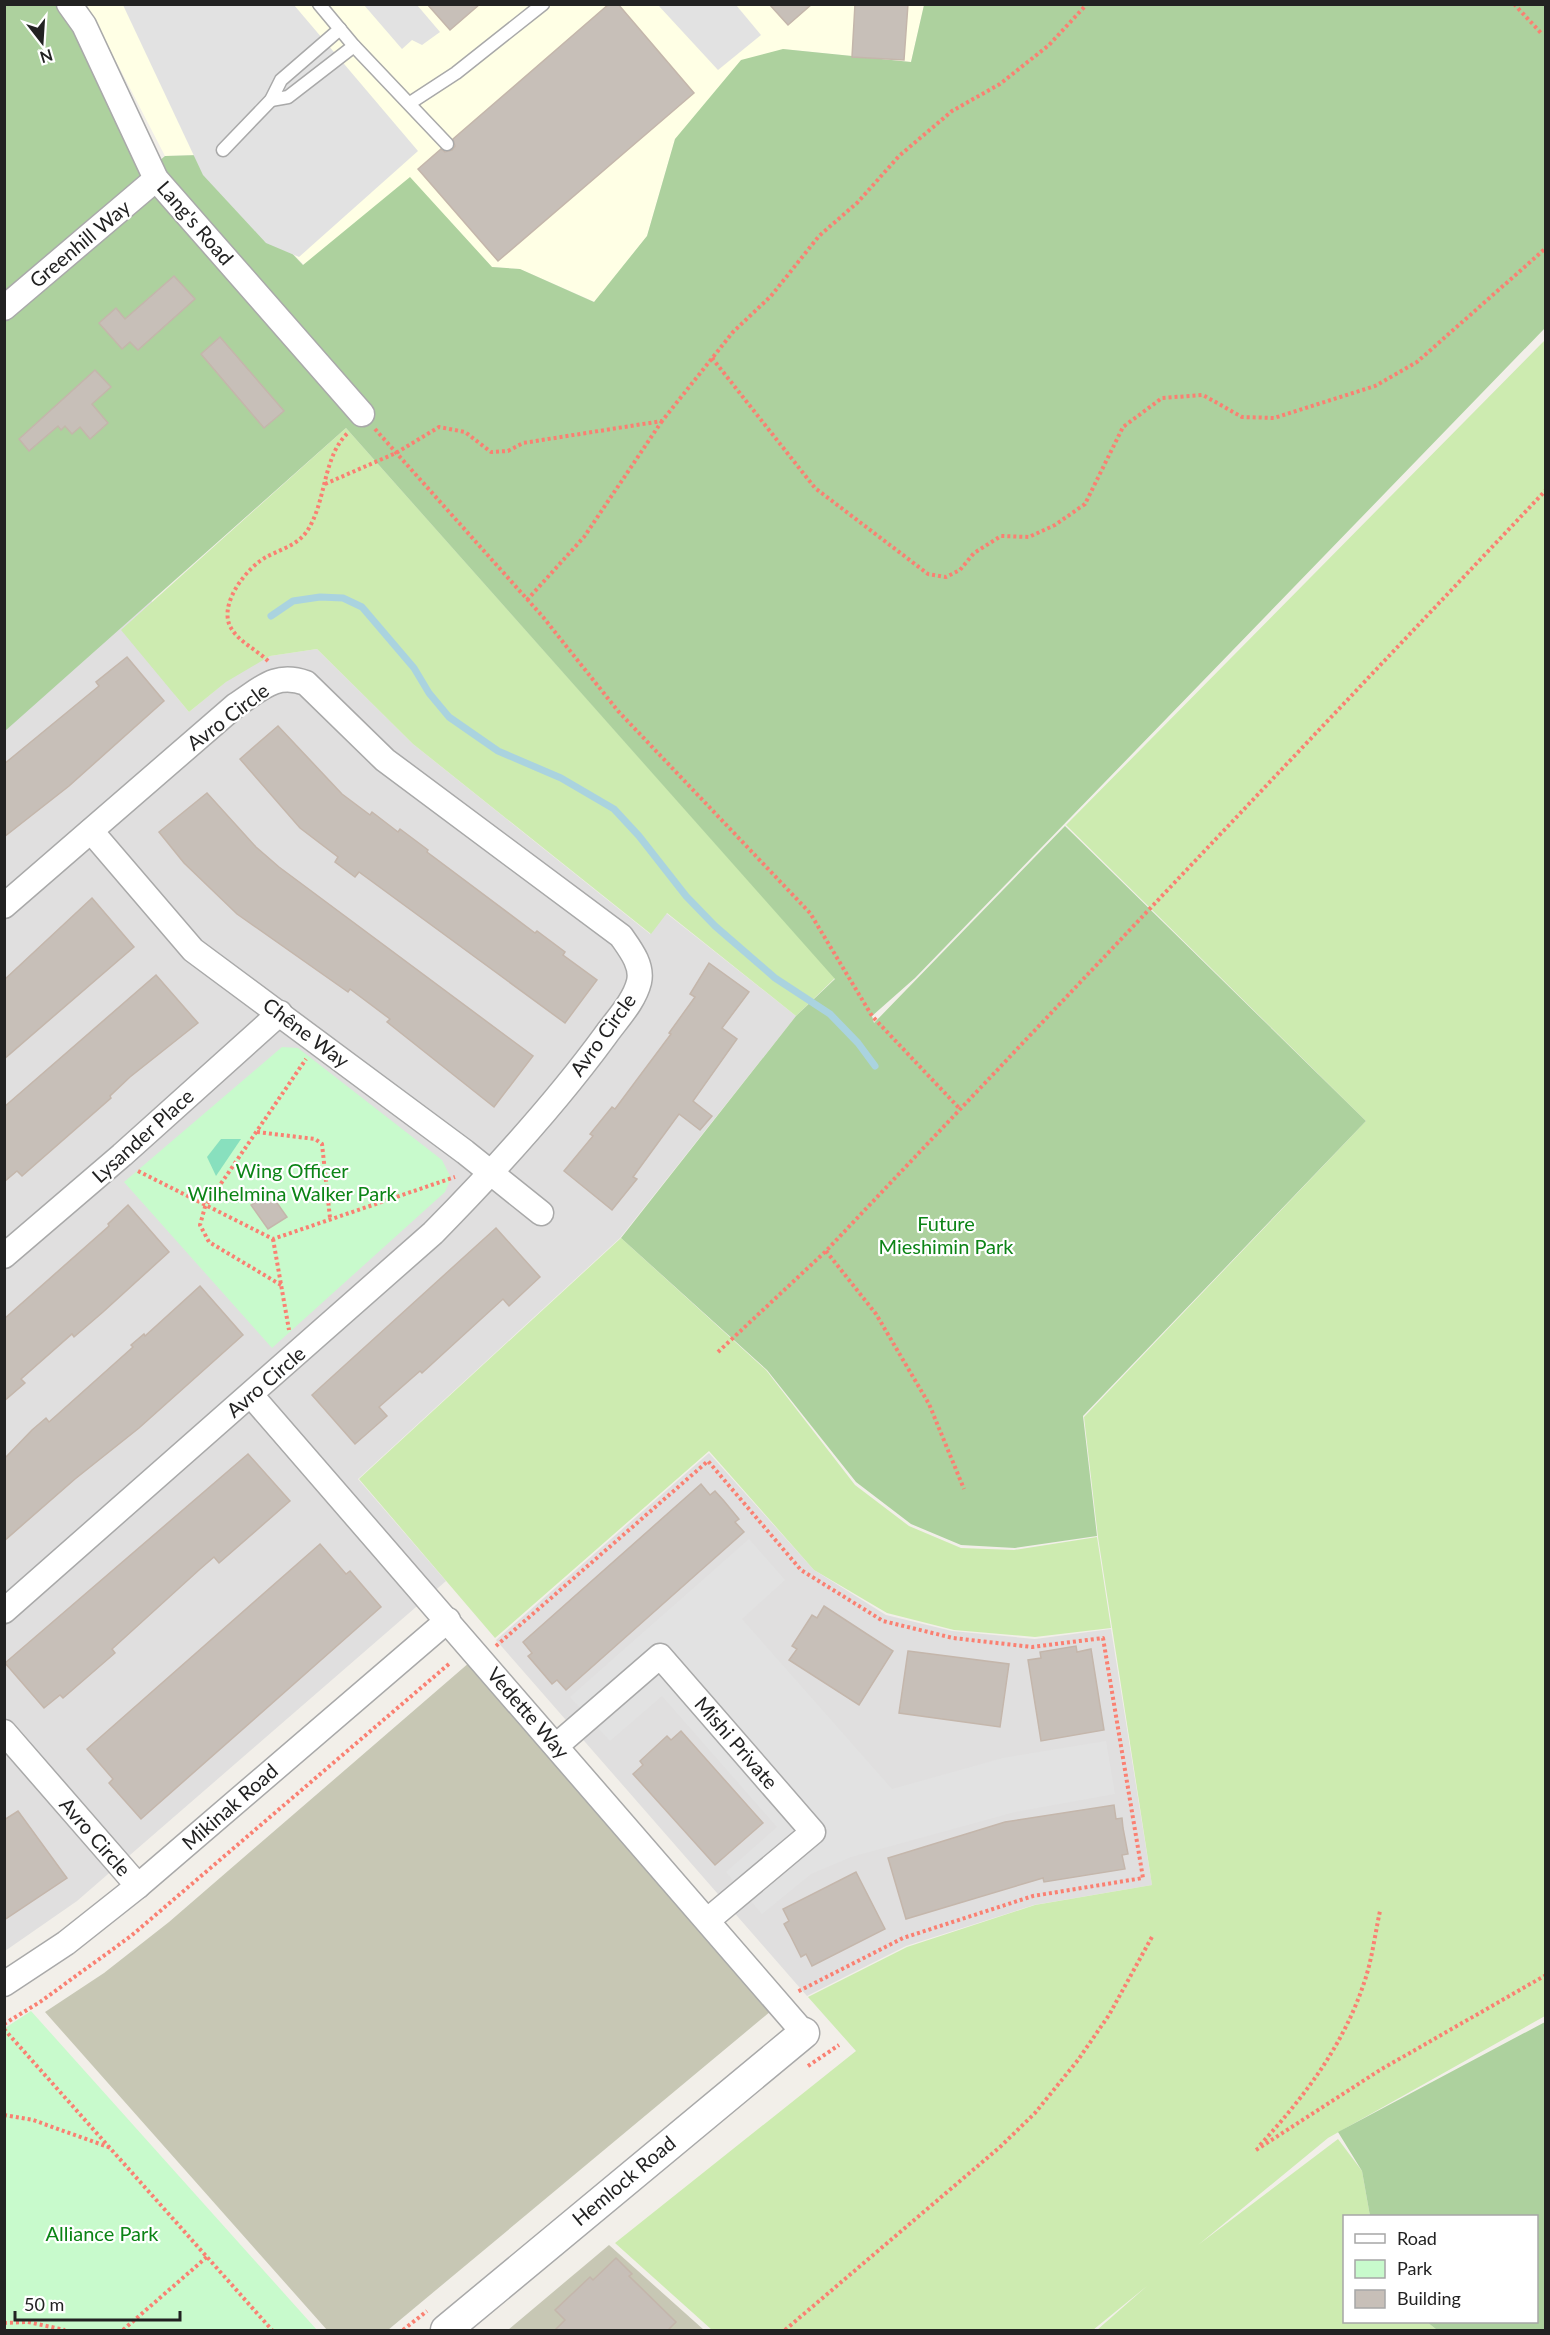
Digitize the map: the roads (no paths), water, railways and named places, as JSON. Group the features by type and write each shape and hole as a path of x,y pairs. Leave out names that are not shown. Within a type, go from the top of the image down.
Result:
{"street":[{"name":"Lang's Road","path":"69,4 84,25 156,179 363,416"},
{"name":"Greenhill Way","path":"4,308 156,179"},
{"name":"Avro Circle","path":"4,906 236,705 279,678 293,678 306,683 385,760 621,936 636,958 640,980 631,1000 581,1067 492,1173 432,1233 4,1611"},
{"name":"Chêne Way","path":"91,831 193,950 280,1013 542,1213"},
{"name":"Lysander Place","path":"4,1256 122,1155 280,1013"},
{"name":"Vedette Way","path":"251,1395 804,2033"},
{"name":"Mikinak Road","path":"4,1984 66,1943 138,1886 448,1620"},
{"name":"Mishi Private","path":"556,1746 660,1656 813,1832 708,1920"},
{"name":"Avro Circle","path":"4,1732 138,1886"},
{"name":"Hemlock Road","path":"446,2331 804,2033"}],"lane":[{"path":"319,4 354,46 447,144"},
{"path":"410,103 456,73 543,4"},
{"path":"223,150 271,100 281,80 340,29"},
{"path":"271,100 288,97 354,46"}],"waterway":[{"path":"271,616 293,601 320,597 343,598 362,607 414,668 429,693 449,717 498,751 561,778 614,809 639,836 686,896 715,926 775,978 830,1014 858,1043 875,1066"}],"park label":[{"name":"Wing Officer Wilhelmina Walker Park","path":"292,1182"},
{"name":"Future Mieshimin Park","path":"946,1236"},
{"name":"Alliance Park","path":"102,2234"}]}
